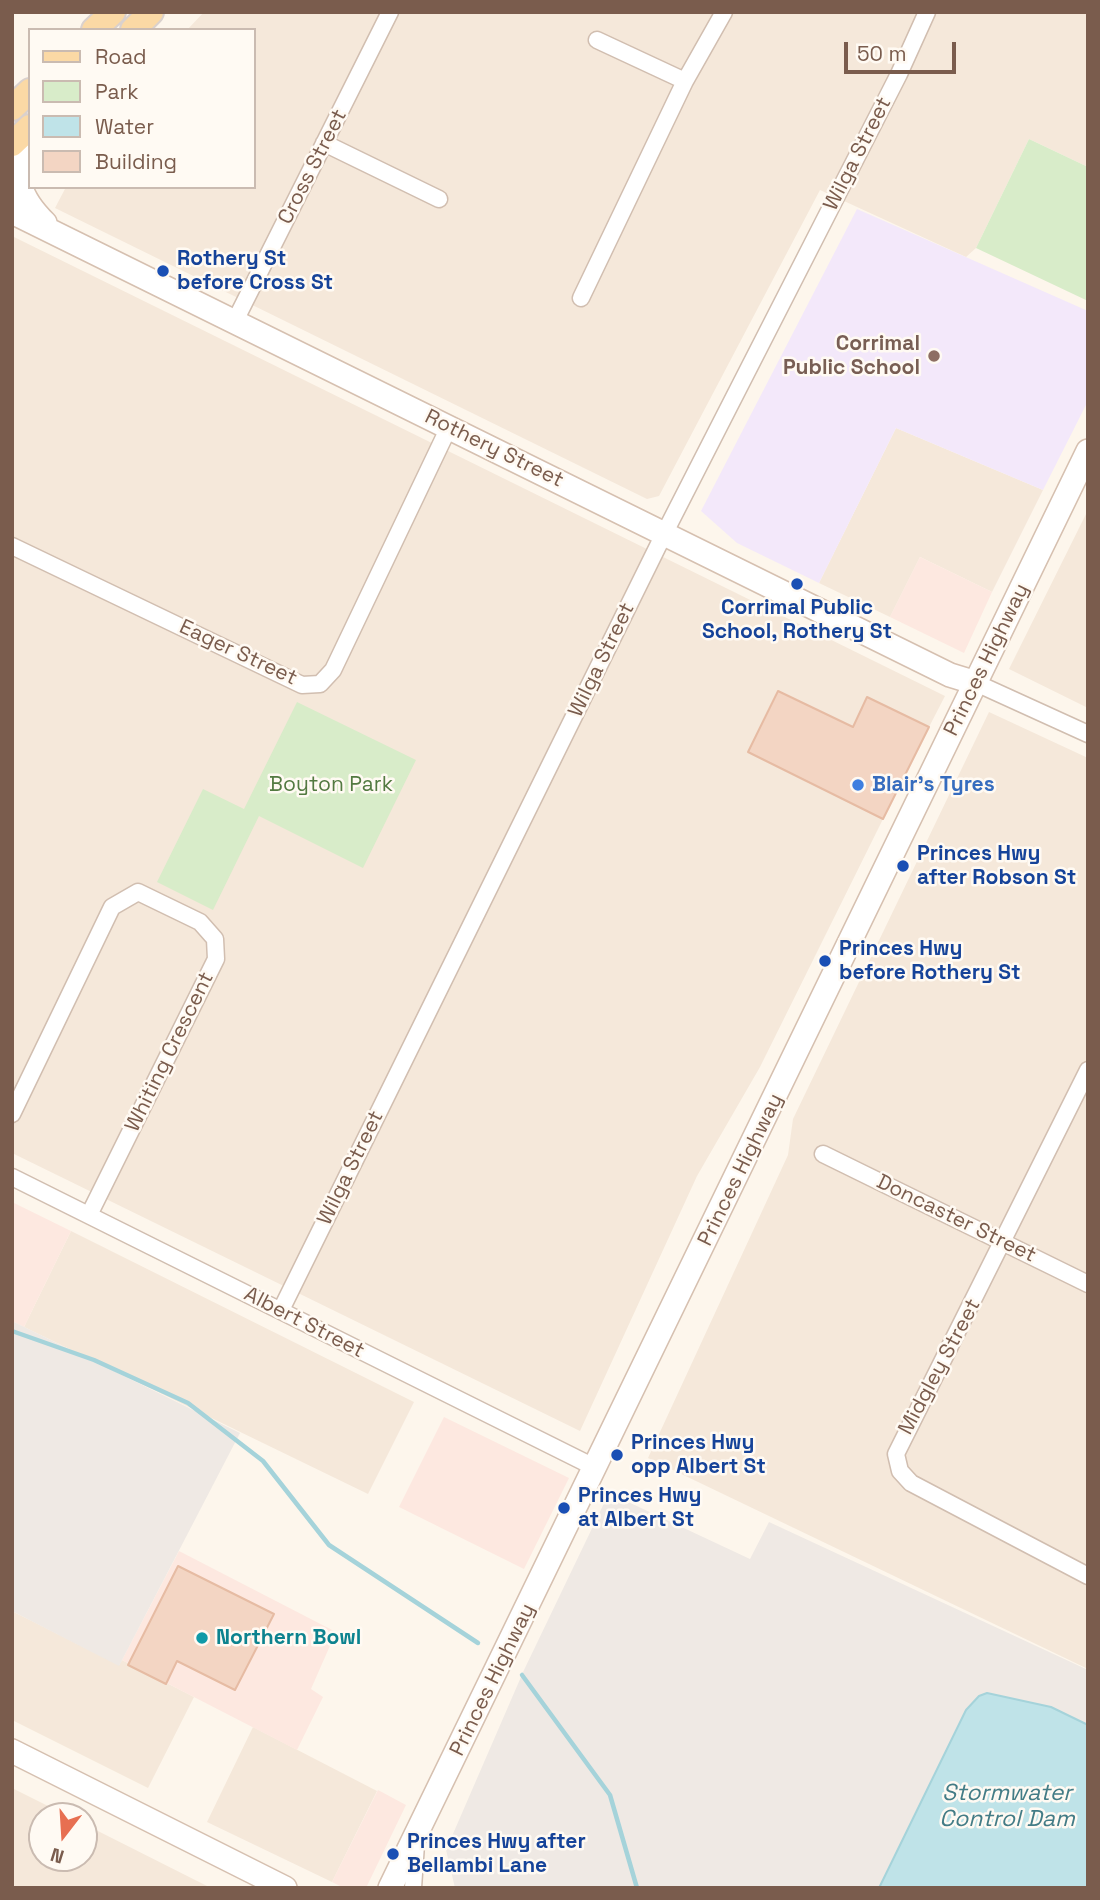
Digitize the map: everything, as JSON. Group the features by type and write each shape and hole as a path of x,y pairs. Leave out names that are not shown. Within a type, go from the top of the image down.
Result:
{"main road":[{"path":"96,28 113,12"},
{"path":"135,28 151,12"},
{"path":"12,108 28,93"},
{"path":"12,144 28,129"},
{"path":"28,147 18,168 22,194 56,234"},
{"name":"Rothery Street","path":"12,212 950,675 976,683"},
{"name":"Princes Highway","path":"390,1888 1088,451"},
{"path":"12,1751 285,1888"},
{"path":"193,1841 262,1888"}],"street":[{"name":"Cross Street","path":"235,321 390,12"},
{"path":"581,298 685,81 724,12"},
{"name":"Wilga Street","path":"281,1310 665,533 899,74 927,12"},
{"path":"597,40 685,81"},
{"path":"324,143 439,199"},
{"name":"Eager Street","path":"14,551 302,685 320,684 333,670 449,427"},
{"path":"976,683 1088,734"},
{"name":"Whiting Crescent","path":"12,1114 112,907 138,892 200,922 215,939 216,959 89,1215"},
{"name":"Midgley Street","path":"1088,1070 1003,1243 898,1446 897,1464 903,1477 911,1483 1088,1576"},
{"name":"Doncaster Street","path":"823,1154 1088,1284"},
{"name":"Albert Street","path":"12,1177 281,1310 438,1392 596,1468"},
{"path":"413,1888 417,1835"}],"shaded area":[{"path":"204,12 1088,12 1088,167 1029,139 976,248 966,257 820,190 659,496 647,499 55,208 65,189 256,189 256,28 189,28"},
{"name":"Corrimal Public School","path":"857,209 1088,311 1088,401 1043,490 896,428 819,583 737,543 701,511"},
{"path":"12,236 945,696 929,727 867,697 853,727 777,691 748,752 883,819 760,1067 697,1176 580,1431 12,1153"},
{"path":"896,428 1043,490 992,592 920,557 890,617 819,583"},
{"path":"1088,510 1088,708 1009,669"},
{"path":"920,557 992,592 964,653 890,617"},
{"path":"989,712 1088,758 1088,1669 648,1458 788,1155 793,1119"},
{"path":"12,1202 71,1231 24,1327 12,1321"},
{"path":"71,1231 414,1402 368,1494 24,1327"},
{"path":"12,1321 240,1433 119,1666 12,1611"},
{"path":"444,1417 569,1478 524,1569 399,1507"},
{"path":"609,1493 750,1559 769,1522 1088,1670 1088,1888 455,1888 446,1850 524,1670"},
{"path":"179,1551 336,1632 311,1689 323,1697 297,1750 122,1660"},
{"path":"12,1611 119,1665 122,1660 194,1697 148,1788 12,1720"},
{"path":"253,1727 377,1791 332,1882 207,1822"},
{"path":"12,1788 40,1802 28,1802 28,1872 98,1872 98,1831 211,1888 12,1888"},
{"path":"378,1790 406,1805 366,1888 344,1888 332,1882"}],"green space":[{"path":"1029,139 1088,167 1088,301 976,248"},
{"name":"Boyton Park","path":"297,702 416,760 363,868 259,816 213,910 157,882 203,789 244,809"}],"water":[{"name":"Stormwater Control Dam","path":"987,1693 1051,1707 1088,1725 1088,1888 879,1888 966,1710 979,1696"}],"building":[{"name":"Blair's Tyres","path":"778,691 853,727 867,697 929,727 883,819 748,752"},
{"name":"Northern Bowl","path":"178,1566 274,1614 235,1690 177,1661 166,1684 128,1665"}],"waterway":[{"path":"12,1331 94,1360 188,1403 263,1461 329,1545 478,1643"},
{"path":"522,1675 610,1795 637,1888"}],"place":[{"name":"Rothery St before Cross St","path":"163,271"},
{"name":"Corrimal Public School","path":"934,356"},
{"name":"Corrimal Public School, Rothery St","path":"797,584"},
{"name":"Blair's Tyres","path":"858,785"},
{"name":"Princes Hwy after Robson St","path":"903,866"},
{"name":"Princes Hwy before Rothery St","path":"825,961"},
{"name":"Princes Hwy opp Albert St","path":"617,1455"},
{"name":"Princes Hwy at Albert St","path":"564,1508"},
{"name":"Northern Bowl","path":"202,1638"},
{"name":"Princes Hwy after Bellambi Lane","path":"393,1854"}]}
